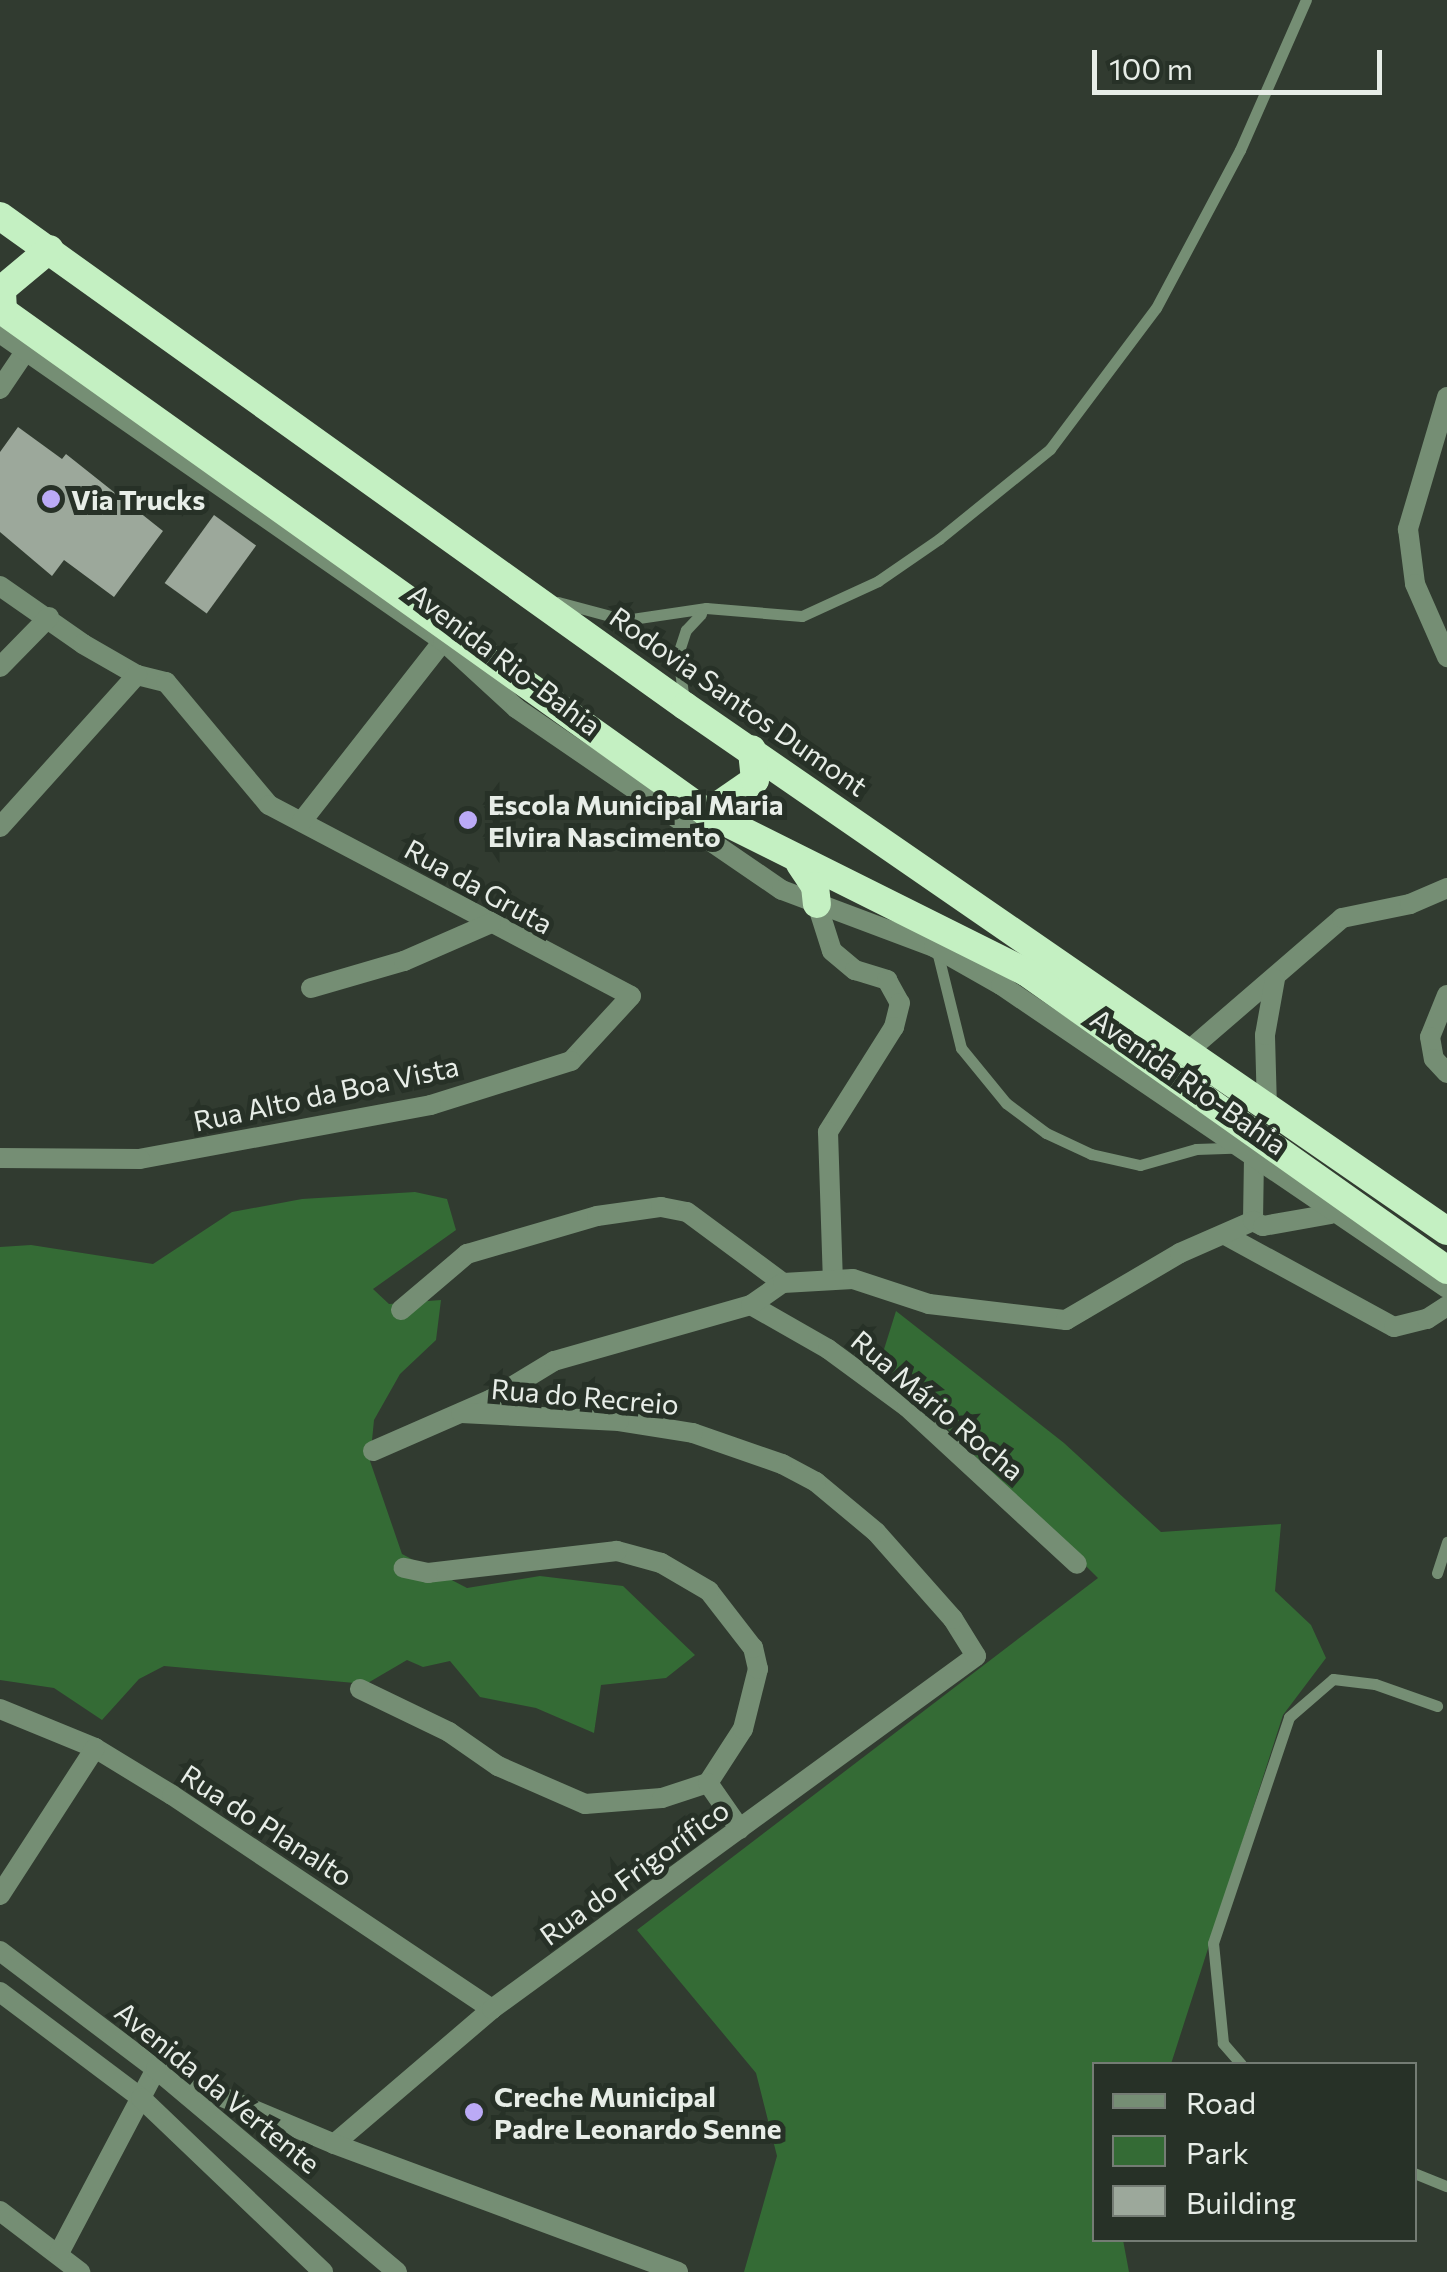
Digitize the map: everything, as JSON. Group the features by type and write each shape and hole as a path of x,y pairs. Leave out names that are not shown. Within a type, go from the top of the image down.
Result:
{"highway":[{"name":"Rodovia Santos Dumont","path":"0,216 685,706 1447,1232"},
{"path":"50,249 2,288 1,318 82,369 689,809 800,864 908,910 1026,972 1447,1270"},
{"path":"82,369 115,415"},
{"path":"689,809 754,780 752,749"},
{"path":"800,864 816,886 817,904"}],"street":[{"name":"Avenida Rio-Bahia","path":"1,318 25,352 443,641 516,708 689,809 782,890 934,947 1001,985 1331,1214 1447,1288"},
{"path":"0,389 25,352"},
{"path":"1447,397 1408,529 1415,584 1447,656"},
{"name":"Rua da Gruta","path":"0,586 137,675 166,682 269,804 631,996"},
{"path":"0,666 49,618"},
{"path":"302,821 443,641"},
{"path":"0,827 137,675"},
{"path":"1187,1052 1276,979 1305,944 1342,918 1410,904 1447,888"},
{"path":"817,904 832,951 855,970 887,980 900,1002 894,1028 828,1132 833,1280"},
{"path":"311,988 404,961 490,923"},
{"path":"1267,1108 1265,1035 1276,979"},
{"path":"1447,995 1430,1037 1434,1059 1447,1073"},
{"name":"Rua Alto da Boa Vista","path":"0,1158 140,1159 431,1104 571,1061 631,996"},
{"path":"1249,1154 1253,1221"},
{"path":"401,1310 467,1254 596,1216 660,1207 687,1212 783,1283"},
{"path":"1253,1221 1264,1226 1331,1214"},
{"path":"374,1451 462,1413 554,1361 752,1304 783,1283 853,1280 929,1304 1066,1320 1180,1253 1227,1236 1253,1221"},
{"path":"1227,1236 1394,1328 1447,1306"},
{"name":"Rua Mário Rocha","path":"752,1304 828,1348 907,1407 1077,1564"},
{"name":"Rua do Recreio","path":"462,1413 674,1430 782,1464 816,1482 876,1532 953,1620 976,1656"},
{"path":"360,1689 449,1732 498,1766 586,1804 662,1798 708,1783 744,1729 758,1669 739,1624 709,1590 662,1563 618,1550 428,1573 404,1568"},
{"name":"Rua do Frigorífico","path":"334,2144 492,2009 976,1656"},
{"name":"Rua do Planalto","path":"0,1709 95,1748 492,2009"},
{"path":"0,1895 95,1748"},
{"path":"708,1783 740,1829"},
{"name":"Avenida da Vertente","path":"0,1951 156,2069 397,2272"},
{"name":"Avenida da Vertente","path":"0,1992 141,2098 323,2272"},
{"path":"59,2253 156,2069 334,2144 678,2272"},
{"path":"0,2211 80,2272"}],"lane":[{"path":"506,575 604,617 645,620 706,608 802,616 878,582 1050,449 1156,308 1240,150 1306,0"},
{"path":"685,706 678,654 686,630 706,608"},
{"path":"934,947 961,1048 989,1086 1046,1132 1140,1165 1196,1149 1249,1154"},
{"path":"1436,1572 1447,1542"},
{"path":"1239,2062 1223,2043 1213,1944 1289,1716 1333,1679 1374,1684 1436,1706"},
{"path":"1417,2174 1447,2186"}],"green space":[{"path":"415,1192 447,1199 456,1230 373,1289 389,1304 441,1300 436,1340 400,1374 374,1420 370,1461 402,1554 467,1588 540,1576 623,1586 695,1655 666,1678 601,1685 594,1733 536,1708 480,1697 450,1661 423,1667 407,1660 366,1684 164,1666 139,1679 102,1720 54,1688 0,1680 0,1247 31,1245 153,1264 232,1212 302,1199"},
{"path":"896,1311 1064,1443 1161,1532 1281,1524 1275,1591 1311,1625 1326,1658 1283,1715 1172,2062 1092,2062 1092,2242 1123,2242 1129,2272 744,2272 777,2156 756,2073 637,1930 1098,1578 880,1362"}],"building":[{"path":"18,427 62,459 66,454 163,531 114,597 64,560 52,576 0,532 0,452"},
{"path":"214,515 256,546 207,614 165,583"}],"place":[{"name":"Via Trucks","path":"51,499"},
{"name":"Escola Municipal Maria Elvira Nascimento","path":"468,820"},
{"name":"Creche Municipal Padre Leonardo Senne","path":"474,2112"}]}
